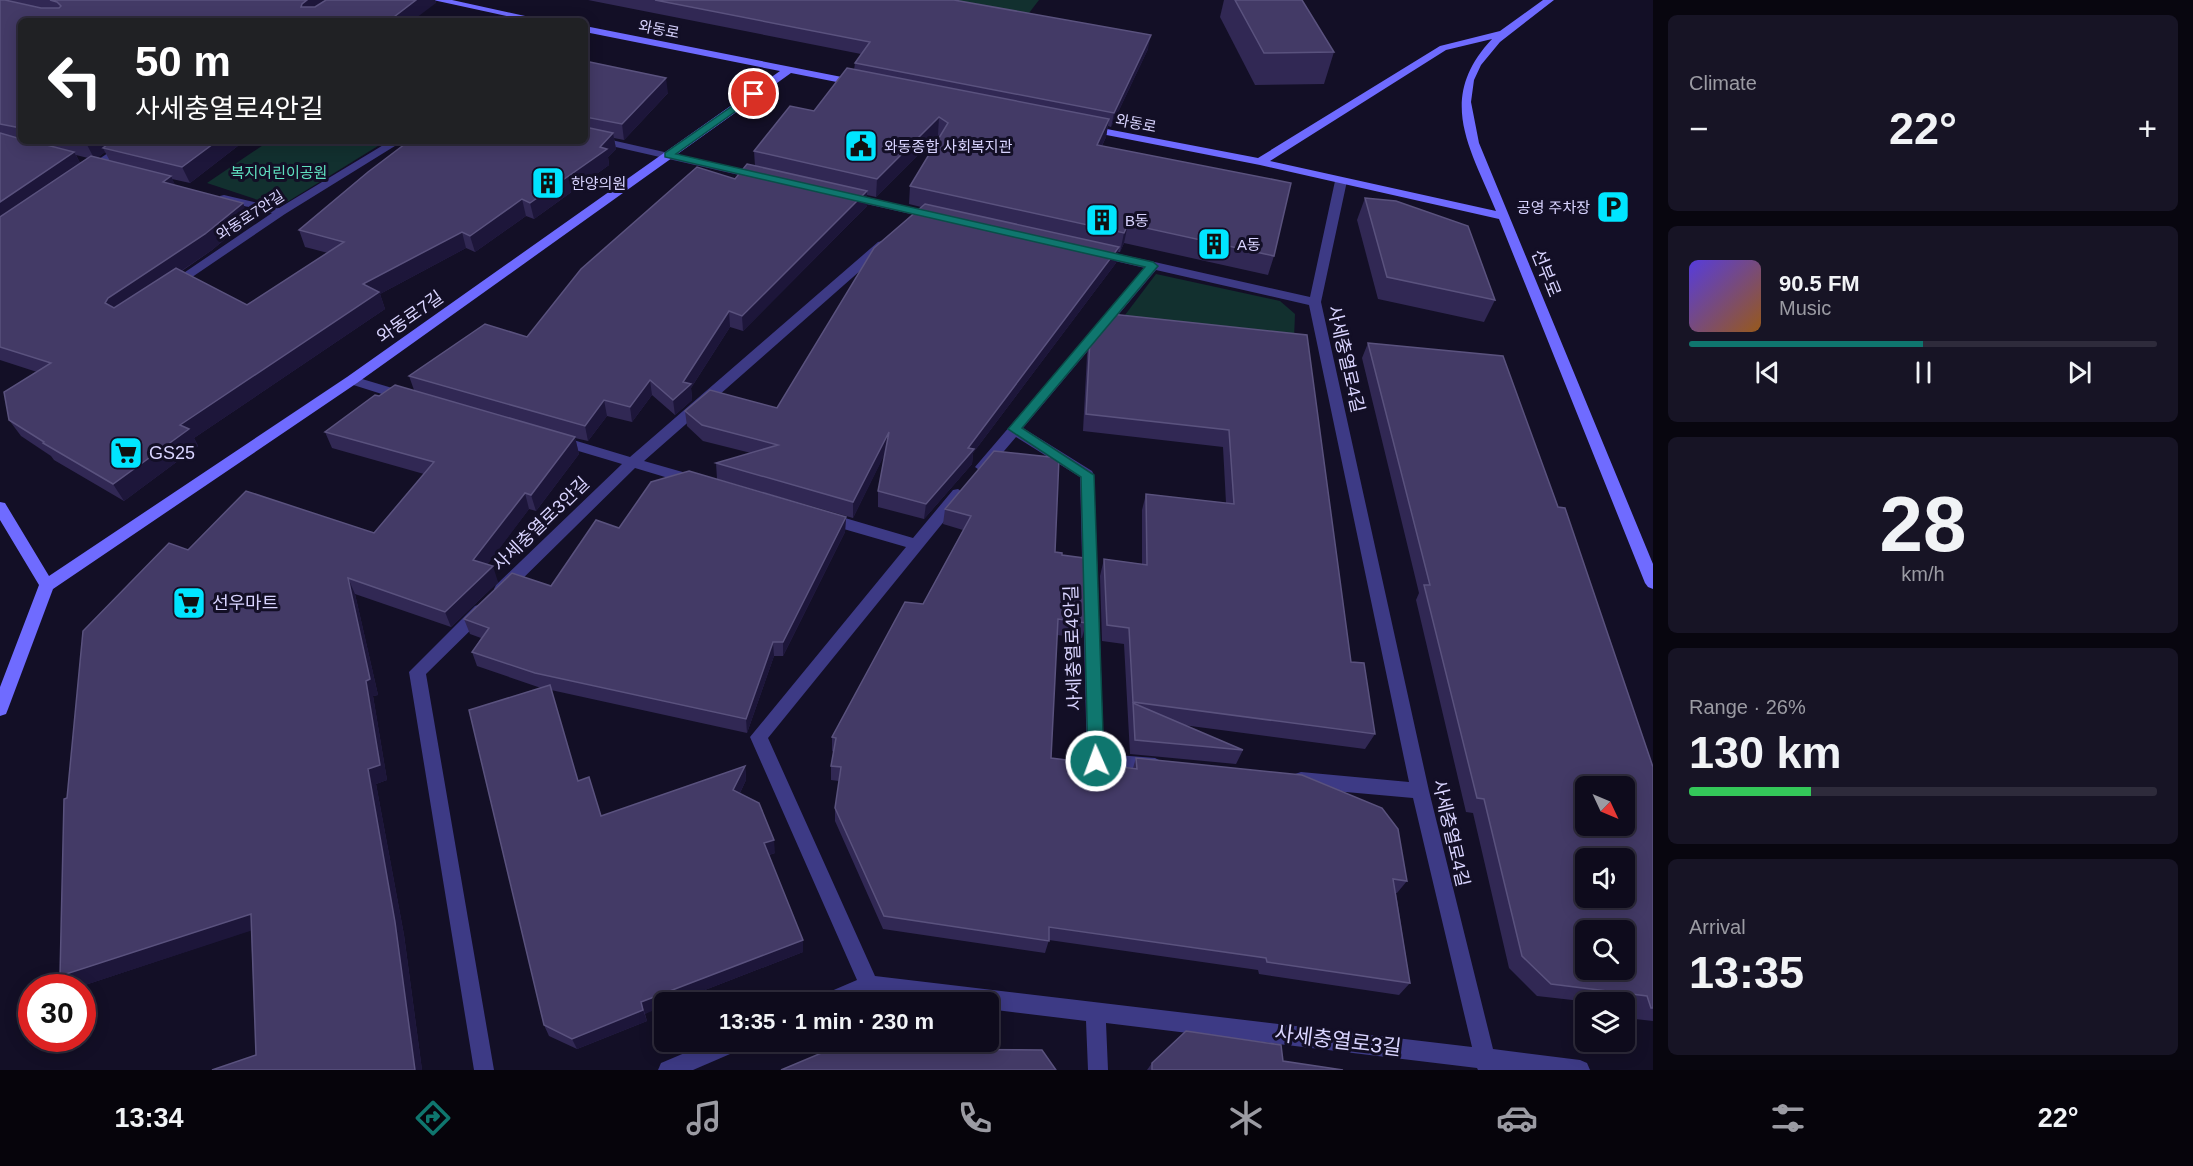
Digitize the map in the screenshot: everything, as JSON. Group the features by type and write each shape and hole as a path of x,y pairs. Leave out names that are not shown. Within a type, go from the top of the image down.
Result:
{"main road":[{"path":"438,0 528,18"},
{"name":"선부로","path":"1549,0 1499,34 1473,70 1466,98 1474,143 1653,583"},
{"name":"와동로","path":"588,30 868,86"},
{"path":"1260,162 1443,48 1499,34"},
{"name":"와동로7길","path":"46,585 352,380 788,70"},
{"name":"와동로","path":"1074,126 1260,162 1503,216"},
{"path":"0,507 46,585 0,709"}],"street":[{"path":"588,138 771,179"},
{"path":"75,180 89,165 128,144"},
{"name":"와동로7안길","path":"162,292 281,212 393,144"},
{"path":"89,165 116,172"},
{"path":"1315,302 1341,181"},
{"path":"828,192 943,218"},
{"path":"215,196 281,212"},
{"name":"사세충열로3안길","path":"483,1070 417,672 632,462 920,213"},
{"name":"사세충열로4길","path":"1083,250 1315,302 1420,791 1486,1064"},
{"path":"869,985 759,737 915,544 1153,266"},
{"path":"352,380 419,400"},
{"name":"사세충열로4안길","path":"1014,429 1087,475 1096,761 1177,768"},
{"path":"542,436 711,485"},
{"path":"813,514 915,544"},
{"path":"1281,778 1420,791"},
{"name":"사세충열로3길","path":"853,992 869,985 1096,1012 1486,1064 1580,1070"},
{"path":"1096,1012 1098,1070"},
{"path":"668,1070 711,1052"}],"green space":[{"path":"934,0 1039,0 1029,13"},
{"name":"복지어린이공원","path":"265,144 381,144 279,207 207,183"},
{"path":"1156,274 1280,301 1295,314 1294,339 1119,323"}],"building":[{"path":"0,0 41,8 59,8 61,6 57,2 50,0 307,0 301,7 315,7 326,0 416,0 393,18 18,18 18,127 0,124"},
{"path":"655,0 954,0 1151,35 1114,113 855,63 870,42"},
{"path":"1235,0 1302,0 1334,52 1264,53"},
{"path":"588,62 666,78 622,124 588,118"},
{"path":"847,68 1109,119 1097,145 1291,183 1274,256 1128,224 1124,233 910,186 948,123 939,117 877,179 754,151 790,106 814,111"},
{"path":"588,128 613,133 600,147 607,149 530,203 522,199 470,236 462,232 363,284 379,292 180,425 189,429 113,484 9,420 4,392 51,363 0,347 0,217 91,156 171,176 163,182 243,203 205,234 108,298 105,303 114,308 176,268 247,305 344,242 299,230 405,144 588,144"},
{"path":"0,133 18,138 18,144 43,144 74,152 0,202"},
{"path":"108,144 213,144 182,167 103,148"},
{"path":"747,164 867,191 742,316 729,311 683,382 691,384 673,400 650,380 630,407 604,400 585,426 409,376 485,324 527,337 581,269 697,167 735,179"},
{"path":"1365,198 1396,201 1468,226 1495,300 1387,277"},
{"path":"925,204 1119,247 968,448 974,449 926,504 878,491 889,432 853,502 716,463 778,445 702,425 685,411 710,390 777,408 874,248"},
{"path":"1111,314 1307,335 1351,662 1364,663 1375,734 1133,702 1129,628 1107,625 1104,559 1147,565 1146,494 1234,504 1229,430 1086,414 1090,339"},
{"path":"1368,343 1503,356 1558,507 1565,508 1653,767 1653,1008 1647,996 1635,994 1635,992 1615,992 1551,984 1522,956 1484,799 1477,798 1424,585 1430,585"},
{"path":"395,385 575,437 531,495 525,493 473,560 493,566 445,612 348,578 370,679 366,681 380,765 368,769 395,922 415,1070 212,1070 256,1055 251,914 66,974 60,974 64,799 67,798 83,631 169,543 188,550 246,491 374,533 434,462 325,432 375,395 379,396"},
{"path":"994,451 1059,458 1055,552 1084,558 1086,623 1058,619 1051,758 1137,769 1136,758 1302,775 1382,808 1398,829 1407,881 1393,879 1410,983 1267,962 1266,958 1049,927 1049,941 884,916 835,808 841,767 831,766 836,738 832,737 905,602 923,604 971,516 945,509"},
{"path":"689,471 846,517 783,642 773,642 746,719 535,673 472,652 489,628 464,619 512,573 551,586 596,520 619,528 651,482"},
{"path":"550,685 578,781 589,777 601,816 745,766 733,790 759,803 774,840 764,843 803,940 667,992 654,992 654,997 641,1002 643,1010 572,1039 544,1025 469,710"},
{"path":"1133,703 1243,750 1135,740"},
{"path":"1186,1031 1281,1045 1283,1061 1343,1070 1152,1070 1152,1063"},
{"path":"999,1050 1042,1050 1056,1070 781,1070 824,1052 999,1052"}],"place":[{"name":"와동종합 사회복지관","path":"861,146"},
{"name":"한양의원","path":"548,183"},
{"name":"공영 주차장","path":"1613,207"},
{"name":"B동","path":"1102,220"},
{"name":"A동","path":"1214,244"},
{"name":"GS25","path":"126,453"},
{"name":"선우마트","path":"189,603"}],"route":[{"path":"754,94 668,155 1153,266 1014,429 1087,475 1096,761"}]}
